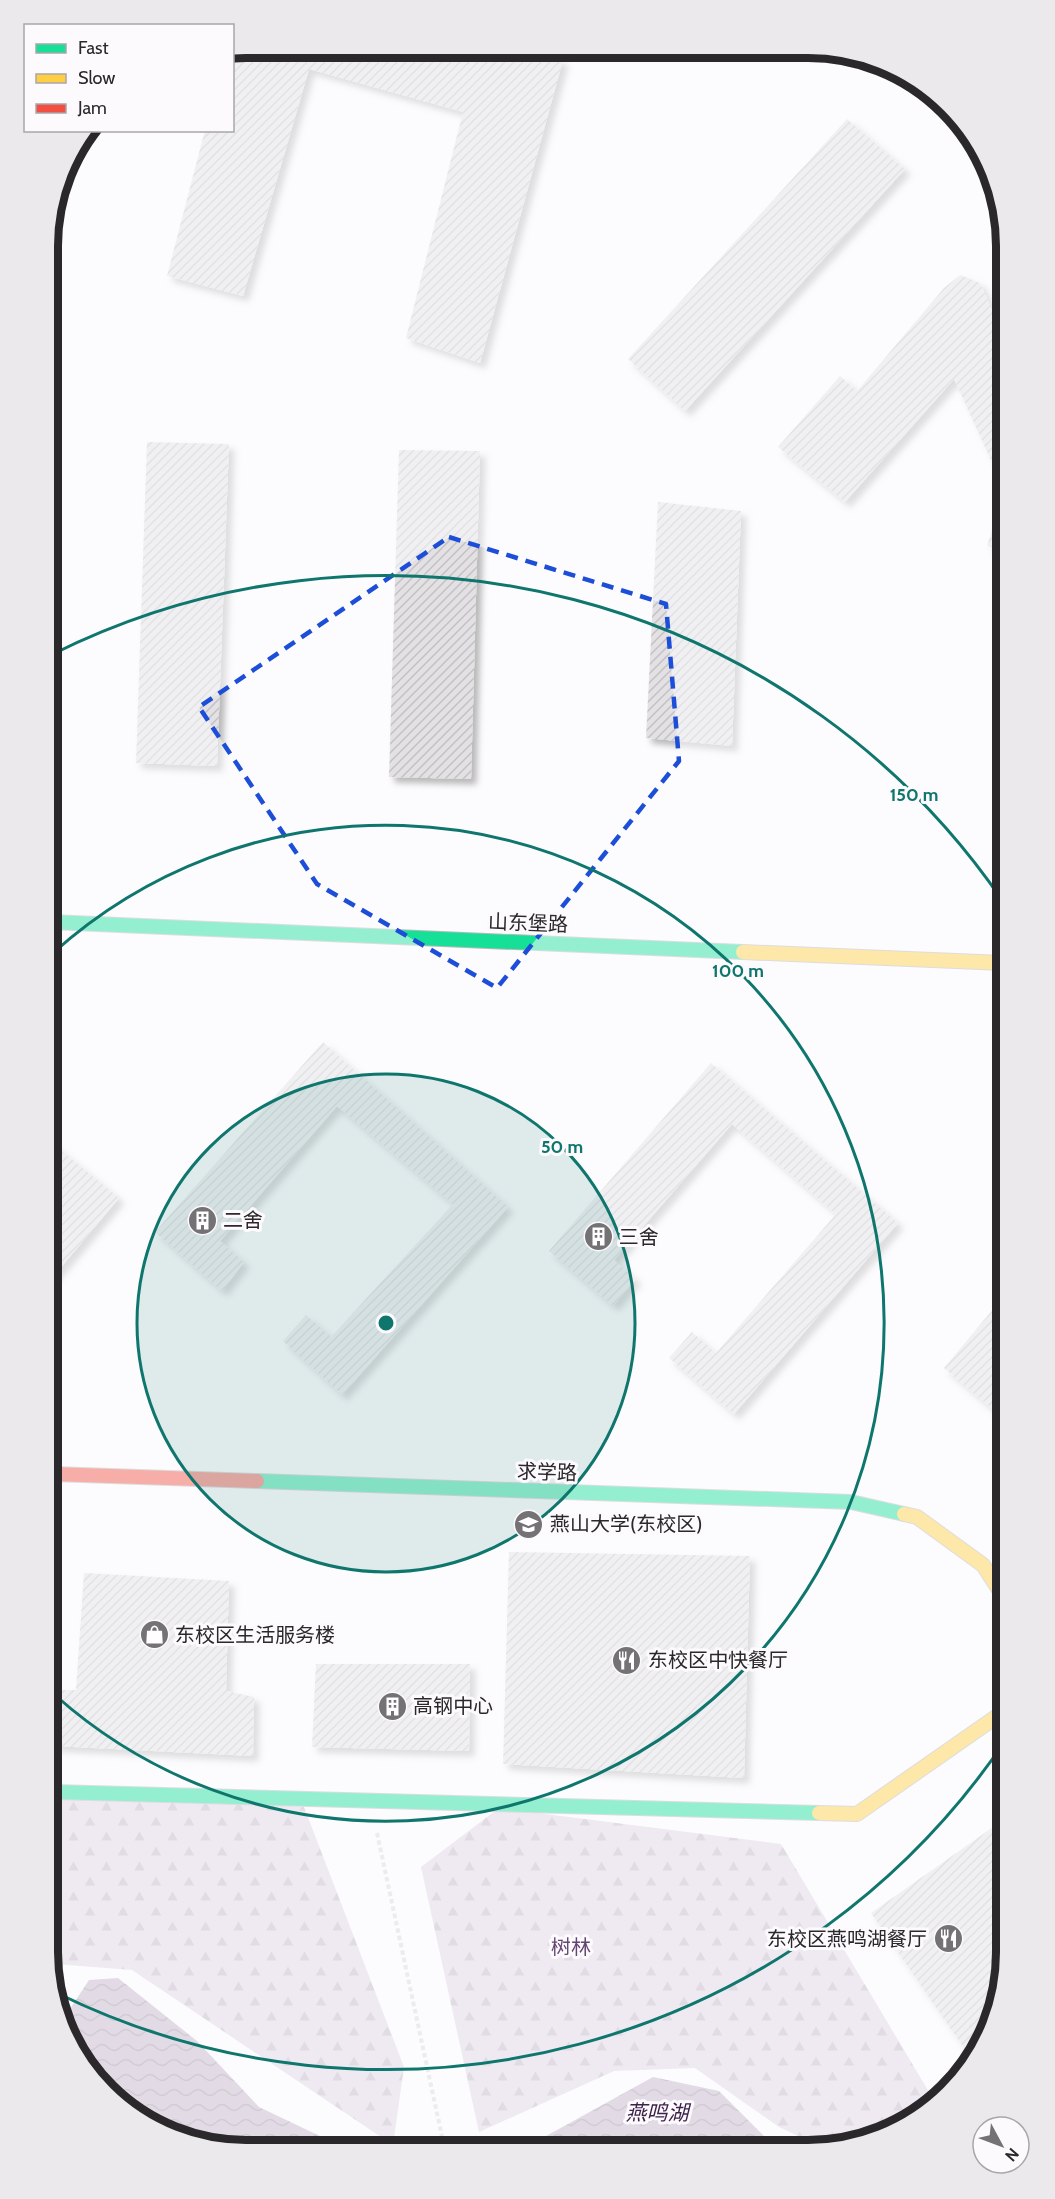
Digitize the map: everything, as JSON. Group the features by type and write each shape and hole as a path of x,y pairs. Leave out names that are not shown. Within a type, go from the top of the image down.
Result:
{"street":[{"name":"山东堡路","path":"59,922 996,963"},
{"name":"求学路","path":"58,1474 851,1502 917,1517 983,1565 996,1585"},
{"path":"58,1792 857,1814 996,1717"}],"path":[{"path":"370,1801 443,2140"}],"highlighted area":[{"path":"449,537 666,604 679,761 497,988 317,884 199,707"}],"green space":[{"path":"58,1786 304,1807 404,2067 394,2140 386,2140 132,1970 59,1964"},
{"name":"树林","path":"499,1808 781,1844 931,2095 913,2109 881,2126 833,2139 807,2140 779,2127 695,2068 614,2071 479,2132 421,1867"}],"water":[{"path":"118,1978 197,2041 259,2107 328,2140 234,2140 210,2137 186,2131 142,2109 113,2086 97,2067 73,2025 68,2011 89,1980"},
{"name":"燕鸣湖","path":"653,2077 719,2091 768,2140 539,2140"}],"building":[{"path":"234,59 563,60 480,363 406,338 463,112 309,69 243,296 167,276 204,132 234,132"},
{"path":"847,119 905,169 685,411 628,359"},
{"path":"960,275 980,283 996,319 996,471 954,379 845,502 778,447 840,376 857,391 944,288"},
{"path":"147,442 229,444 217,766 136,763"},
{"path":"399,450 480,451 471,779 389,777"},
{"path":"658,502 741,511 732,746 646,738"},
{"path":"996,516 996,549 987,546"},
{"name":"二舍","path":"323,1042 508,1207 342,1395 283,1341 306,1315 331,1337 453,1204 337,1106 220,1241 244,1262 222,1291 155,1232"},
{"name":"三舍","path":"711,1063 898,1223 734,1414 669,1358 692,1332 716,1353 836,1214 732,1124 614,1260 636,1279 613,1306 549,1251"},
{"path":"58,1148 119,1198 58,1270"},
{"path":"996,1306 996,1412 944,1368"},
{"name":"东校区中快餐厅","path":"509,1552 750,1556 744,1778 503,1764"},
{"name":"东校区生活服务楼","path":"84,1573 229,1581 226,1691 254,1697 253,1756 58,1746 58,1690 76,1690"},
{"name":"高钢中心","path":"316,1664 470,1664 469,1751 312,1747"},
{"name":"东校区燕鸣湖餐厅","path":"996,1825 996,1965 993,1989 987,2013 967,2053 871,1913"}],"traffic: fast":[{"path":"59,922 743,952"},
{"path":"257,1481 851,1502 904,1514"},
{"path":"58,1792 819,1813"}],"traffic: slow":[{"path":"743,952 996,963"},
{"path":"904,1514 917,1517 983,1565 996,1585"},
{"path":"819,1813 857,1814 996,1717"}],"traffic: jam":[{"path":"58,1474 257,1481"}],"place":[{"name":"二舍","path":"202,1220"},
{"name":"三舍","path":"598,1237"},
{"name":"燕山大学(东校区)","path":"529,1524"},
{"name":"东校区生活服务楼","path":"154,1635"},
{"name":"东校区中快餐厅","path":"627,1660"},
{"name":"高钢中心","path":"392,1706"},
{"name":"东校区燕鸣湖餐厅","path":"948,1939"}]}
